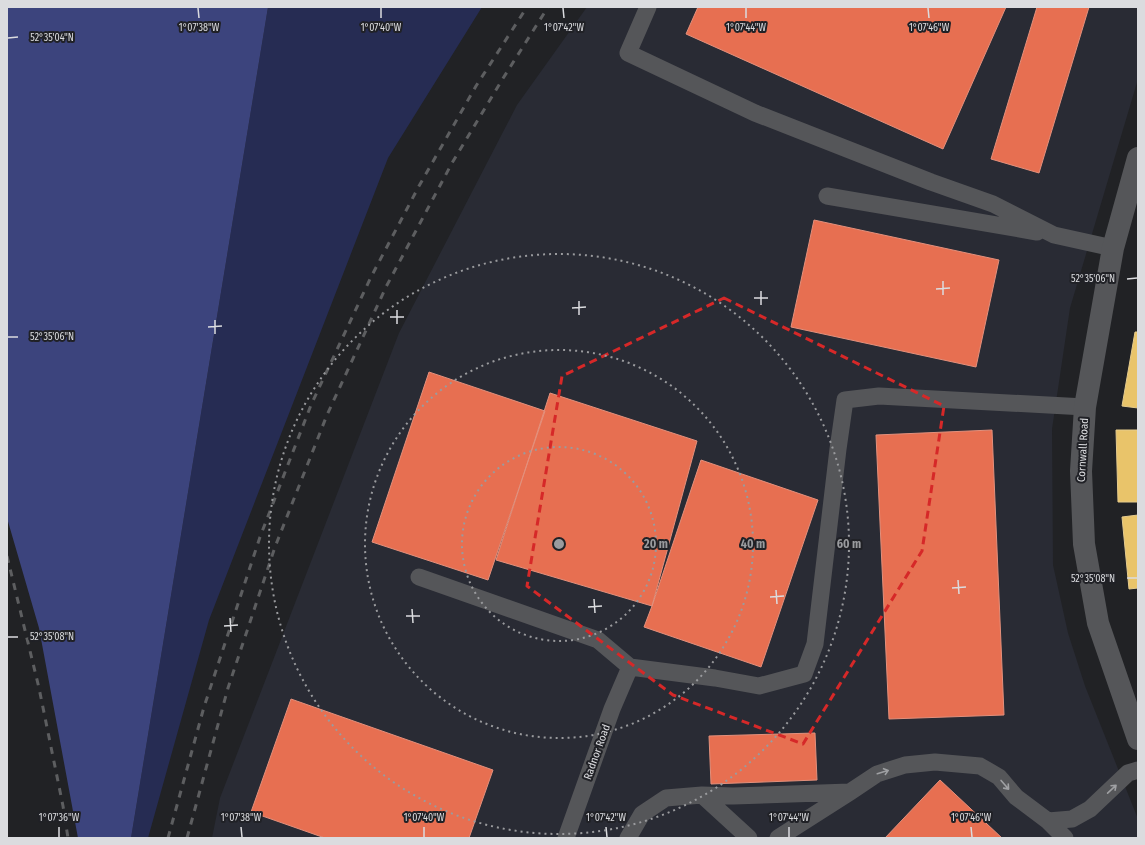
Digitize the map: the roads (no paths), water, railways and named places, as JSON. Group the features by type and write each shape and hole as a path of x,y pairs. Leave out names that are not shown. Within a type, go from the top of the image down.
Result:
{"street":[{"name":"Cornwall Road","path":"1138,158 1113,248 1085,407 1081,471 1084,544 1098,623 1138,739"}],"lane":[{"path":"648,7 628,53 755,113 931,182 993,204 1054,235"},
{"path":"827,196 1054,235 1113,248"},
{"path":"419,578 598,640 630,667 715,678 759,686 804,674 815,644 845,400 879,396 1085,407"},
{"name":"Radnor Road","path":"566,838 612,709 630,667"},
{"path":"778,838 877,774 905,765 936,762 980,766 999,777 1016,797 1048,821 1065,838"},
{"path":"1048,821 1072,819 1090,809 1128,773 1138,770"},
{"path":"628,838 642,814 666,798 702,795 732,796 850,792"},
{"path":"702,795 749,838"}],"railway":[{"path":"168,838 204,707 260,537 311,405 371,277 419,186 476,86 527,7"},
{"path":"187,838 228,688 275,547 327,415 386,287 452,163 548,7"},
{"path":"7,556 39,688 68,838"}]}
